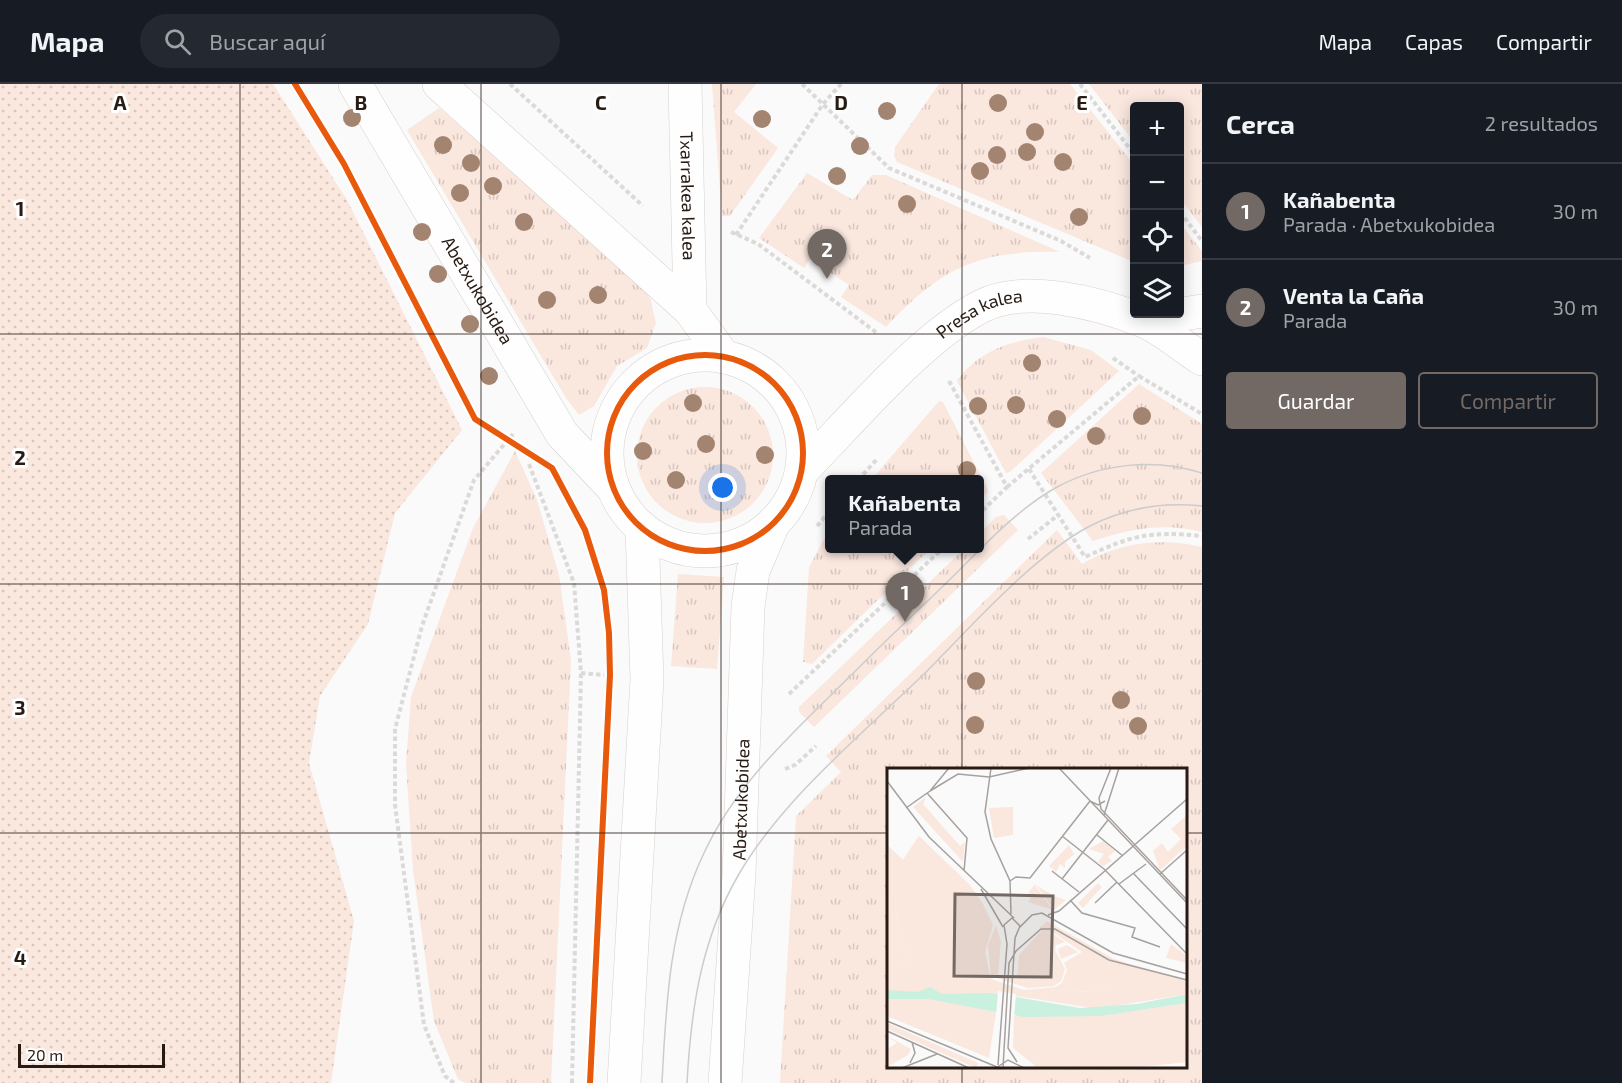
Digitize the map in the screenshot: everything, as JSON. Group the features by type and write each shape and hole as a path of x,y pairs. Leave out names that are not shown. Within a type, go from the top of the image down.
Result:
{"street":[{"name":"Abetxukobidea","path":"354,84 562,434 613,488"},
{"path":"439,84 690,310 724,357"},
{"name":"Txarrakea kalea","path":"685,84 690,220 690,310"},
{"name":"Presa kalea","path":"802,471 912,359 953,324 983,305 1014,298 1068,298 1143,320 1202,359"},
{"path":"1143,320 1202,311"},
{"path":"699,355 724,357 765,375 782,391 794,411 802,437 802,471 789,503 774,522 752,539 711,551 690,550 664,542 642,528 624,508 613,488 607,464 609,434 620,405 631,389 653,370 678,359 699,355"},
{"name":"Abetxukobidea","path":"725,1083 740,863 748,607 753,571 774,522"},
{"path":"624,1083 647,679 642,528"}],"path":[{"path":"510,84 647,209 690,220 758,244 912,359"},
{"path":"802,84 889,168 1061,241 1097,263"},
{"path":"736,235 824,105 841,84"},
{"path":"1080,84 1130,149"},
{"path":"1184,218 1202,241"},
{"path":"1104,352 1202,414"},
{"path":"941,388 956,371"},
{"path":"984,509 1007,487 1139,376"},
{"path":"948,379 1007,487"},
{"path":"454,1083 445,1076 424,1025 395,805 395,729 422,626 474,480 516,430"},
{"path":"500,435 516,445"},
{"path":"862,475 881,454"},
{"path":"1029,469 1085,557 1123,539 1156,533 1202,536"},
{"path":"1028,539 1058,515"},
{"path":"813,530 825,517"},
{"path":"787,686 786,697 939,553"},
{"path":"609,687 610,665"},
{"path":"572,1083 581,673"},
{"path":"778,771 795,765 816,746"}],"green space":[{"path":"0,84 273,84 347,200 462,430 395,513 368,624 320,696 309,763 354,921 331,1083 0,1083"},
{"path":"712,84 756,84 734,112 778,148 730,216 722,216"},
{"path":"939,84 1070,84 1130,160 1130,260 897,162 894,156 895,147"},
{"path":"1089,84 1202,84 1202,227 1184,204 1184,102 1130,102 1130,137"},
{"path":"439,108 626,268 650,298 656,323 647,348 617,366 594,406 579,415 566,398 407,130"},
{"path":"807,173 853,200 872,175 886,175 1060,252 1006,255 983,259 963,267 925,290 886,327 841,297 849,285 810,259 804,268 759,238"},
{"path":"1184,228 1202,251 1202,261 1184,265"},
{"path":"1043,337 1091,350 1119,371 1010,472 1006,473 957,381 974,362 984,355 1018,341"},
{"path":"1139,384 1202,424 1202,532 1188,529 1147,528 1093,541 1041,473"},
{"path":"705,387 731,392 743,398 753,407 762,417 768,429 773,455 768,481 762,493 753,503 743,512 731,518 705,523 679,518 667,512 657,503 648,493 642,481 637,455 642,429 648,417 657,407 667,398 679,392"},
{"path":"939,401 943,402 980,475 875,475"},
{"path":"515,451 537,500 559,575 571,660 551,1083 465,1083 458,1079 434,1021 413,870 406,764 411,697 473,528"},
{"path":"984,482 987,488 988,492 984,496"},
{"path":"1004,515 1018,530 814,727 799,712 799,707 960,553 984,553 984,529 996,517"},
{"path":"1057,530 1082,564 1110,551 1140,544 1171,542 1202,547 1202,1083 780,1083 796,816 841,772 826,756"},
{"path":"825,537 825,553 926,553 812,664 803,662 809,567"},
{"path":"678,574 724,577 717,669 671,666"}],"tram line":[{"path":"984,546 1040,497 1074,479 1128,465 1165,465 1202,473"},
{"path":"687,1083 695,1001 715,924 739,874 777,820 800,794 1002,595 1066,540 1102,520 1129,511 1172,505 1202,506"},
{"path":"662,1083 665,1024 676,937 692,881 704,853 729,808 777,749 977,553"}],"cycle path":[{"path":"295,84 344,164 475,419 552,468 585,530 604,590 609,633 610,675 590,1083"},
{"path":"705,355 724,357 751,367 767,377 781,391 795,416 801,434 803,453 801,472 791,499 781,515 767,529 742,543 724,549 705,551 686,549 659,539 643,529 629,515 615,490 609,472 607,453 609,434 619,407 629,391 643,377 668,363 686,357 705,355"}],"place":[{"name":"Venta la Caña","path":"827,279"},
{"name":"Kañabenta","path":"905,622"}]}
